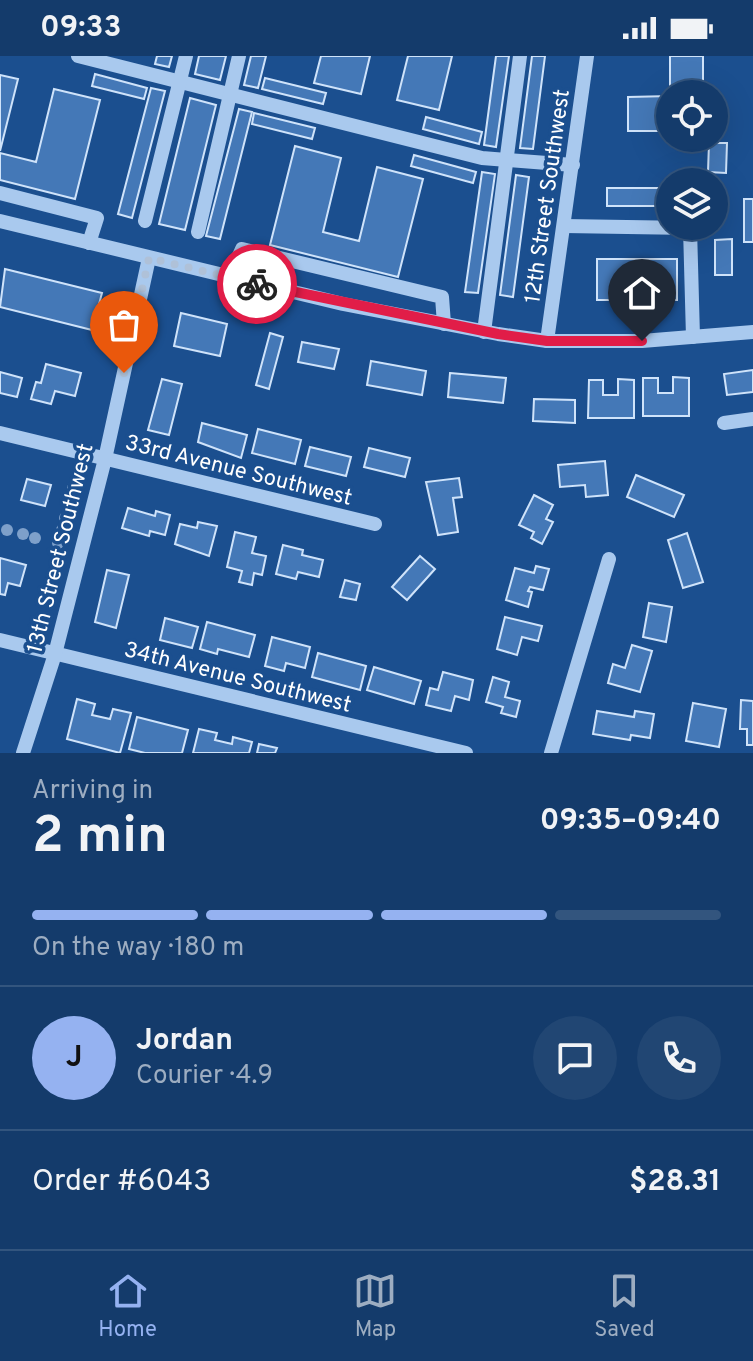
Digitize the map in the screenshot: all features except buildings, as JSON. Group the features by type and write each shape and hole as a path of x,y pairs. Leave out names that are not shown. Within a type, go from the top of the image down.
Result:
{"street":[{"path":"78,56 482,158 573,165"},
{"path":"145,221 186,56"},
{"path":"198,232 239,56"},
{"path":"484,332 509,161 520,56"},
{"name":"12th Street Southwest","path":"547,341 587,56"},
{"path":"0,193 97,218 89,243"},
{"path":"0,221 229,278 484,332 547,341 753,332"},
{"path":"564,226 690,228 693,337"},
{"path":"229,278 242,249 442,297 444,324"},
{"name":"13th Street Southwest","path":"23,753 55,654 105,459 149,258"},
{"path":"724,423 753,419"},
{"name":"33rd Avenue Southwest","path":"0,433 375,524"},
{"path":"551,753 609,559"},
{"name":"34th Avenue Southwest","path":"0,640 466,753"}],"way so far":[{"path":"124,373 149,258 257,284"}],"route":[{"path":"257,284 498,334 547,341 642,341"}]}
